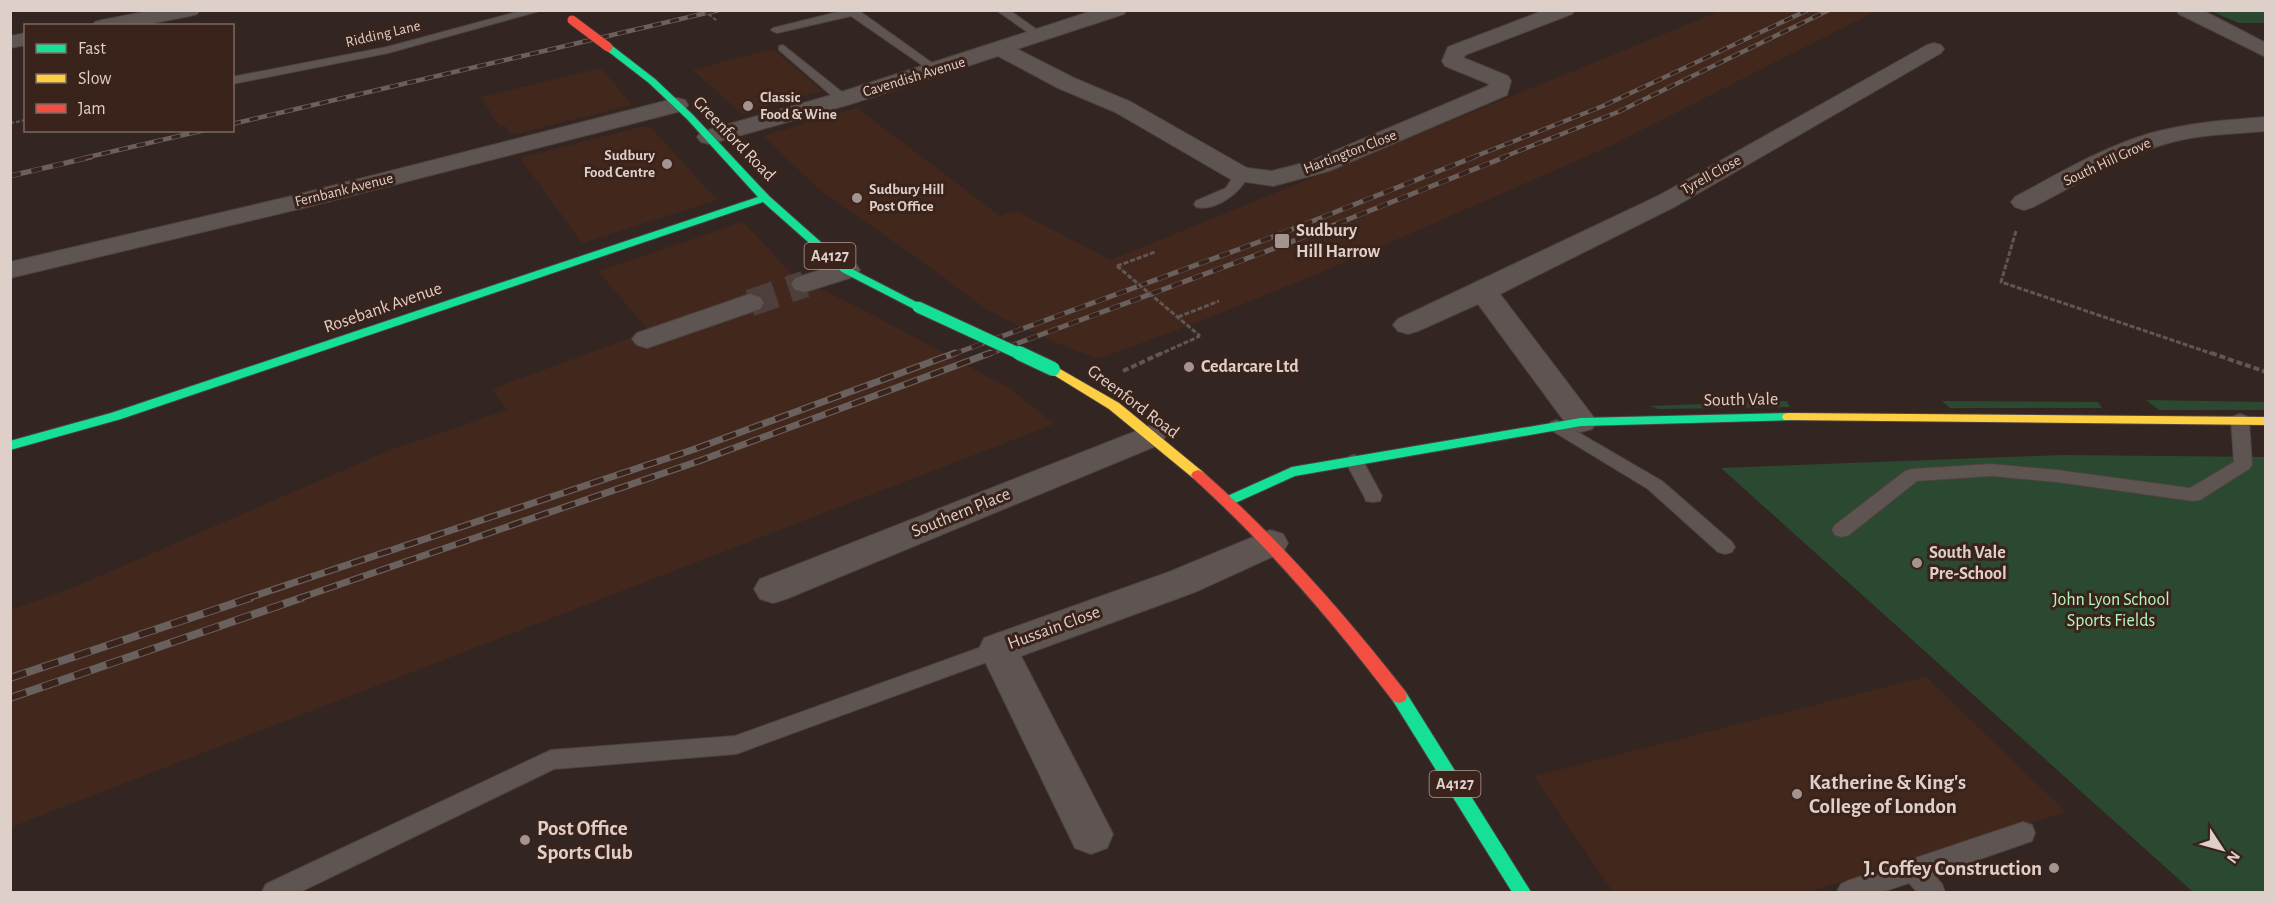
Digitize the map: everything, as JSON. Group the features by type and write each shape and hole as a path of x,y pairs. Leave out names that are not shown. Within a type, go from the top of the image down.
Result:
{"main road":[{"name":"Greenford Road","path":"567,15 644,74 709,137 765,198 846,270 918,307 1053,369 1093,391 1172,453 1228,501 1352,632 1398,693 1522,892"},
{"name":"Rosebank Avenue","path":"10,446 127,413 765,198"},
{"name":"South Vale","path":"1228,501 1292,472 1569,424 1809,417 2265,421"}],"street":[{"path":"114,20 190,10"},
{"name":"Cavendish Avenue","path":"709,137 843,99 1117,10"},
{"name":"Hartington Close","path":"1001,49 1066,83 1123,107 1241,175 1273,179 1320,166 1499,90 1500,81 1453,61 1455,51 1565,10"},
{"path":"2186,10 2265,51"},
{"name":"Tyrell Close","path":"1408,325 1483,291 1666,201 1934,50"},
{"name":"Fernbank Avenue","path":"10,270 305,200 677,105"},
{"name":"South Hill Grove","path":"2024,202 2120,153 2157,139 2207,129 2265,124"},
{"path":"805,284 846,270"},
{"path":"1483,291 1569,424"},
{"path":"647,339 750,303"},
{"name":"Southern Place","path":"774,589 1149,437"},
{"name":"Hussain Close","path":"1091,834 998,649 1182,582 1270,543"}],"lane":[{"name":"Ridding Lane","path":"234,81 388,50 538,10"},
{"path":"1001,10 1040,36"},
{"path":"777,30 853,12 936,70"},
{"path":"783,48 843,99"},
{"path":"1201,204 1230,193 1239,185 1241,175"},
{"path":"1842,530 1912,475 1991,470 2057,476 2193,495 2243,465 2240,420"},
{"path":"1569,424 1654,485 1725,547"},
{"path":"1354,461 1373,496"},
{"path":"275,892 551,760 736,745 998,649"},
{"path":"1850,892 2023,833"},
{"path":"1914,871 1933,892"}],"path":[{"path":"704,10 717,21"},
{"path":"2024,202 2001,282 2265,372"},
{"path":"1093,391 1136,364 1200,336 1117,266 1155,252"},
{"path":"1178,317 1219,301"}],"shaded area":[{"path":"1720,11 1876,11 1608,147 1320,273 1098,359 1039,336 986,309 819,189 763,136 857,108 1000,216 1016,211 1111,260"},
{"path":"773,49 822,91 742,114 693,70"},
{"path":"601,68 632,105 511,135 504,125 499,126 481,97"},
{"path":"644,126 651,128 717,200 582,243 520,158"},
{"path":"743,222 795,277 860,308 1009,388 1054,424 11,827 10,610 70,589 390,450 507,410 492,389 649,331 598,271"},
{"name":"Katherine & King's College of London","path":"1926,677 2066,812 1809,892 1613,892 1534,776"}],"green space":[{"path":"2211,11 2265,11 2265,23 2239,23"},
{"path":"2146,400 2265,402 2265,410 2159,410"},
{"path":"1787,401 1790,407 1658,409 1650,406"},
{"path":"1942,401 2098,402 2102,408 1950,408"},
{"name":"John Lyon School Sports Fields","path":"2062,455 2265,457 2265,892 2193,892 1721,468"}],"tunnel":[{"path":"750,303 805,284"}],"railway":[{"path":"234,124 719,10"},
{"path":"1471,158 1603,106 1808,10"},
{"path":"1501,158 1618,112 1829,10"},
{"path":"84,158 196,132"},
{"path":"10,176 91,157"},
{"path":"951,355 1275,236 1474,157"},
{"path":"986,355 1286,244 1505,157"},
{"path":"245,599 692,450 955,353"},
{"path":"297,599 699,461 990,353"},
{"path":"10,678 250,598"},
{"path":"10,698 301,598"}],"traffic: fast":[{"path":"608,47 652,81 690,117 765,198 846,270 918,307"},
{"path":"10,446 116,416 765,198"},
{"path":"918,307 1053,369"},
{"path":"1228,501 1292,472 1581,422 1789,417"},
{"path":"1399,696 1522,892"}],"traffic: slow":[{"path":"1053,369 1114,406 1198,475"},
{"path":"1789,417 2266,421"}],"traffic: jam":[{"path":"572,20 608,47"},
{"path":"1198,475 1253,526 1304,580 1399,696"}],"place":[{"name":"Classic Food & Wine","path":"748,106"},
{"name":"Sudbury Food Centre","path":"667,164"},
{"name":"Sudbury Hill Post Office","path":"857,198"},
{"name":"Sudbury Hill Harrow","path":"1282,241"},
{"name":"Cedarcare Ltd","path":"1189,367"},
{"name":"South Vale Pre-School","path":"1917,563"},
{"name":"Katherine & King's College of London","path":"1797,794"},
{"name":"Post Office Sports Club","path":"525,840"},
{"name":"J. Coffey Construction","path":"2054,868"}]}
